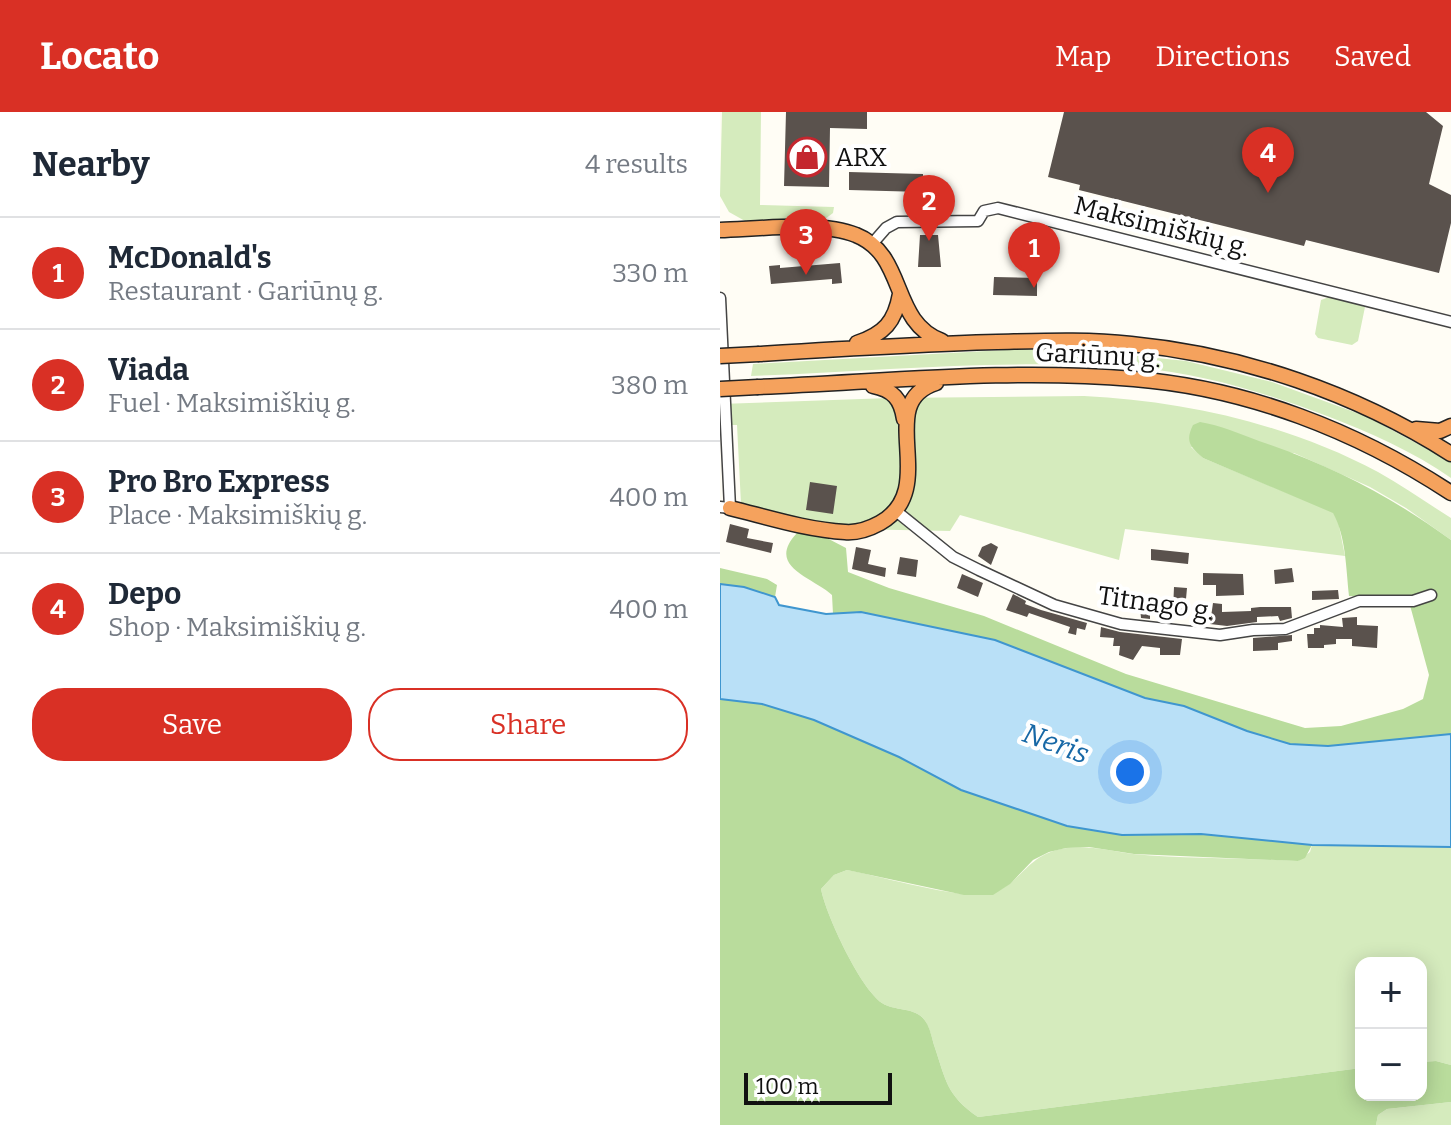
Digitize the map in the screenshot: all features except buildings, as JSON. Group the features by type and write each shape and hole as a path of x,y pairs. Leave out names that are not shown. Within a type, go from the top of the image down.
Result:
{"highway":[{"path":"720,230 830,229 859,236 872,244 888,261 900,293 919,328 928,336 950,344"},
{"path":"842,349 884,331 894,319 900,293"},
{"name":"Gariūnų g.","path":"720,356 950,344 1084,341 1175,349 1224,359 1336,394 1451,454"},
{"name":"Gariūnų g.","path":"720,389 953,378 1085,376 1136,379 1215,392 1300,417 1387,454 1451,493"},
{"path":"725,508 844,532 866,530 896,511 905,497 908,481 908,406 914,395 927,386 953,378"},
{"path":"857,383 888,389 896,395 902,405 907,436"},
{"path":"1403,427 1433,432 1451,426"}],"street":[{"name":"Maksimiškių g.","path":"872,244 886,228 897,222 978,221 984,211 998,208 1451,322"},
{"path":"720,298 725,508"},
{"name":"Titnago g.","path":"896,511 953,557 1054,605 1121,624 1220,635 1285,629 1359,601 1413,601 1431,595"}],"green space":[{"path":"722,112 761,112 760,205 834,207 833,213 825,219 745,221 729,212 720,196"},
{"path":"1332,296 1365,307 1358,341 1352,345 1318,338 1315,334 1321,300"},
{"path":"1024,349 1100,352 1186,361 1272,382 1368,417 1451,462 1451,478 1391,443 1327,416 1234,386 1163,371 1043,364 751,376 753,364"},
{"path":"1084,396 1160,403 1235,418 1272,428 1344,455 1378,472 1451,518 1451,540 1370,487 1294,453 1191,447 1203,458 1333,512 1338,521 1345,556 1125,529 1119,560 960,515 950,531 850,529 748,509 741,504 737,425 720,425 720,404"},
{"path":"1200,422 1230,430 1335,471 1382,495 1451,540 1451,734 1327,746 1290,744 1184,706 1145,698 861,612 833,614 832,595 795,570 786,554 797,533 821,535 846,548 848,572 889,588 984,616 1126,674 1305,728 1341,726 1403,709 1423,699 1429,675 1408,598 1349,596 1343,542 1333,513 1203,458 1189,440 1193,425"},
{"path":"720,568 767,579 777,585 775,597 744,587 720,584"},
{"path":"720,699 762,704 814,720 899,757 961,790 1122,835 1201,834 1312,845 1305,858 1298,861 1066,848 1033,860 1010,884 993,895 964,895 847,870 834,875 821,889 837,933 854,967 882,1003 922,1017 930,1030 948,1086 959,1101 978,1117 1355,1069 1355,1101 1427,1101 1427,1062 1451,1065 1451,1102 1387,1109 1378,1115 1376,1125 720,1125"},
{"path":"1312,845 1451,847 1451,1065 1427,1062 1427,957 1355,957 1355,1069 978,1117 959,1101 948,1086 929,1028 922,1017 882,1003 864,983 837,933 821,889 834,875 847,870 947,892 984,895 1006,886 1044,855 1076,847 1174,857 1298,861 1310,852"},
{"path":"1451,1102 1451,1125 1376,1125 1378,1115 1387,1109"}],"water":[{"name":"Neris","path":"720,584 744,587 775,597 779,605 826,614 861,612 995,640 1145,698 1184,706 1290,744 1328,746 1451,734 1451,847 1312,845 1201,834 1122,835 1067,826 961,790 899,757 814,720 762,704 720,699"}],"place":[{"name":"ARX","path":"807,157"},
{"name":"Depo","path":"1268,193"},
{"name":"Viada","path":"929,241"},
{"name":"Pro Bro Express","path":"806,275"},
{"name":"McDonald's","path":"1034,288"}]}
